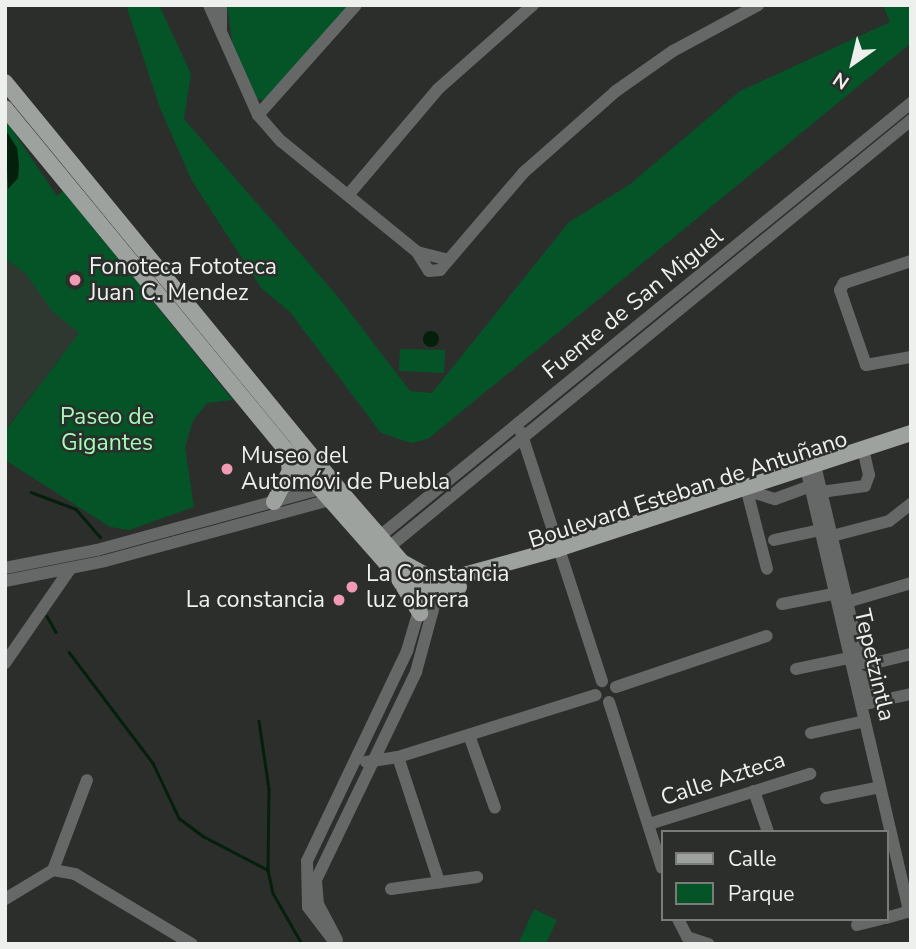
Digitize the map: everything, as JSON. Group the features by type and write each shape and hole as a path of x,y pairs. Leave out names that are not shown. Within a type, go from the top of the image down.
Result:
{"main road":[{"path":"5,82 325,484 385,541 402,562 433,583"},
{"path":"5,108 287,451 325,484"},
{"name":"Boulevard Esteban de Antuñano","path":"559,552 813,476 911,433"},
{"name":"Boulevard Esteban de Antuñano","path":"433,583 559,552 813,476 911,442"},
{"path":"274,502 290,471 287,451"},
{"path":"337,497 393,571 420,614"},
{"path":"393,571 433,583"}],"street":[{"path":"209,5 258,115 301,161 349,194 417,252 429,271 440,270 523,173 616,91 673,51 758,5"},
{"path":"221,5 221,32"},
{"path":"258,115 356,5"},
{"path":"349,194 438,89 533,5"},
{"name":"Fuente de San Miguel","path":"521,431 911,103"},
{"name":"Fuente de San Miguel","path":"385,541 911,120"},
{"path":"911,261 844,283 839,290 866,365 911,357"},
{"path":"521,431 602,681 596,695"},
{"path":"813,476 865,486 869,475 865,457"},
{"name":"Tepetzintla","path":"813,476 858,660 866,704 865,721 887,830"},
{"path":"5,581 69,569 101,555 111,545 274,502 325,484"},
{"path":"752,494 767,569"},
{"path":"5,568 101,555 125,556 337,497"},
{"path":"774,540 889,521 911,504"},
{"path":"5,663 69,569"},
{"path":"337,944 308,907 304,879 307,861 407,652 433,583"},
{"path":"337,944 318,904 316,880 416,672 433,583"},
{"path":"782,604 911,583"},
{"path":"602,681 616,687 767,636"},
{"path":"796,669 911,654"},
{"path":"616,687 609,702 660,861"},
{"path":"866,704 911,694"},
{"path":"370,765 596,695 609,702"},
{"path":"811,733 865,721"},
{"path":"469,735 495,808"},
{"path":"357,756 370,765"},
{"path":"398,757 439,883"},
{"name":"Calle Azteca","path":"649,824 810,774"},
{"path":"5,899 53,870 87,780"},
{"path":"826,798 880,787"},
{"path":"754,791 767,830"},
{"name":"Tepetzintla","path":"890,851 910,911"},
{"path":"53,870 75,874 192,944"},
{"path":"391,889 477,877"},
{"path":"888,918 910,911"},
{"path":"857,925 875,921"},
{"path":"679,924 687,937 709,944"}],"shaded area":[{"path":"5,129 17,148 19,165 18,178 8,189"},
{"path":"5,259 26,274 80,332 5,430"},
{"path":"431,331 439,339 431,347 423,339"}],"green space":[{"path":"126,5 159,5 191,74 184,119 339,298 410,391 432,393 569,222 629,185 740,91 890,22 883,5 911,5 911,43 428,439 411,443 381,433 290,312 262,289 192,181 160,108"},
{"path":"227,5 351,5 264,100 256,99 233,48"},
{"name":"Paseo de Gigantes","path":"5,119 57,196 63,191 233,400 207,403 193,421 185,447 194,507 129,530 110,527 5,460 5,431 79,333 52,311 26,274 5,259"},
{"path":"400,349 445,350 444,373 399,371"},
{"path":"534,909 557,920 546,944 518,944"}],"waterway":[{"path":"31,492 76,509 100,537"},
{"path":"47,616 56,632"},
{"path":"69,652 153,763 179,818 203,836 268,870 273,893 302,944"},
{"path":"259,721 269,789 268,870"}],"place":[{"name":"Fonoteca Fototeca Juan C. Mendez","path":"75,280"},
{"name":"Museo del Automóvi de Puebla","path":"227,469"},
{"name":"La Constancia luz obrera","path":"352,587"},
{"name":"La constancia","path":"339,600"}]}
